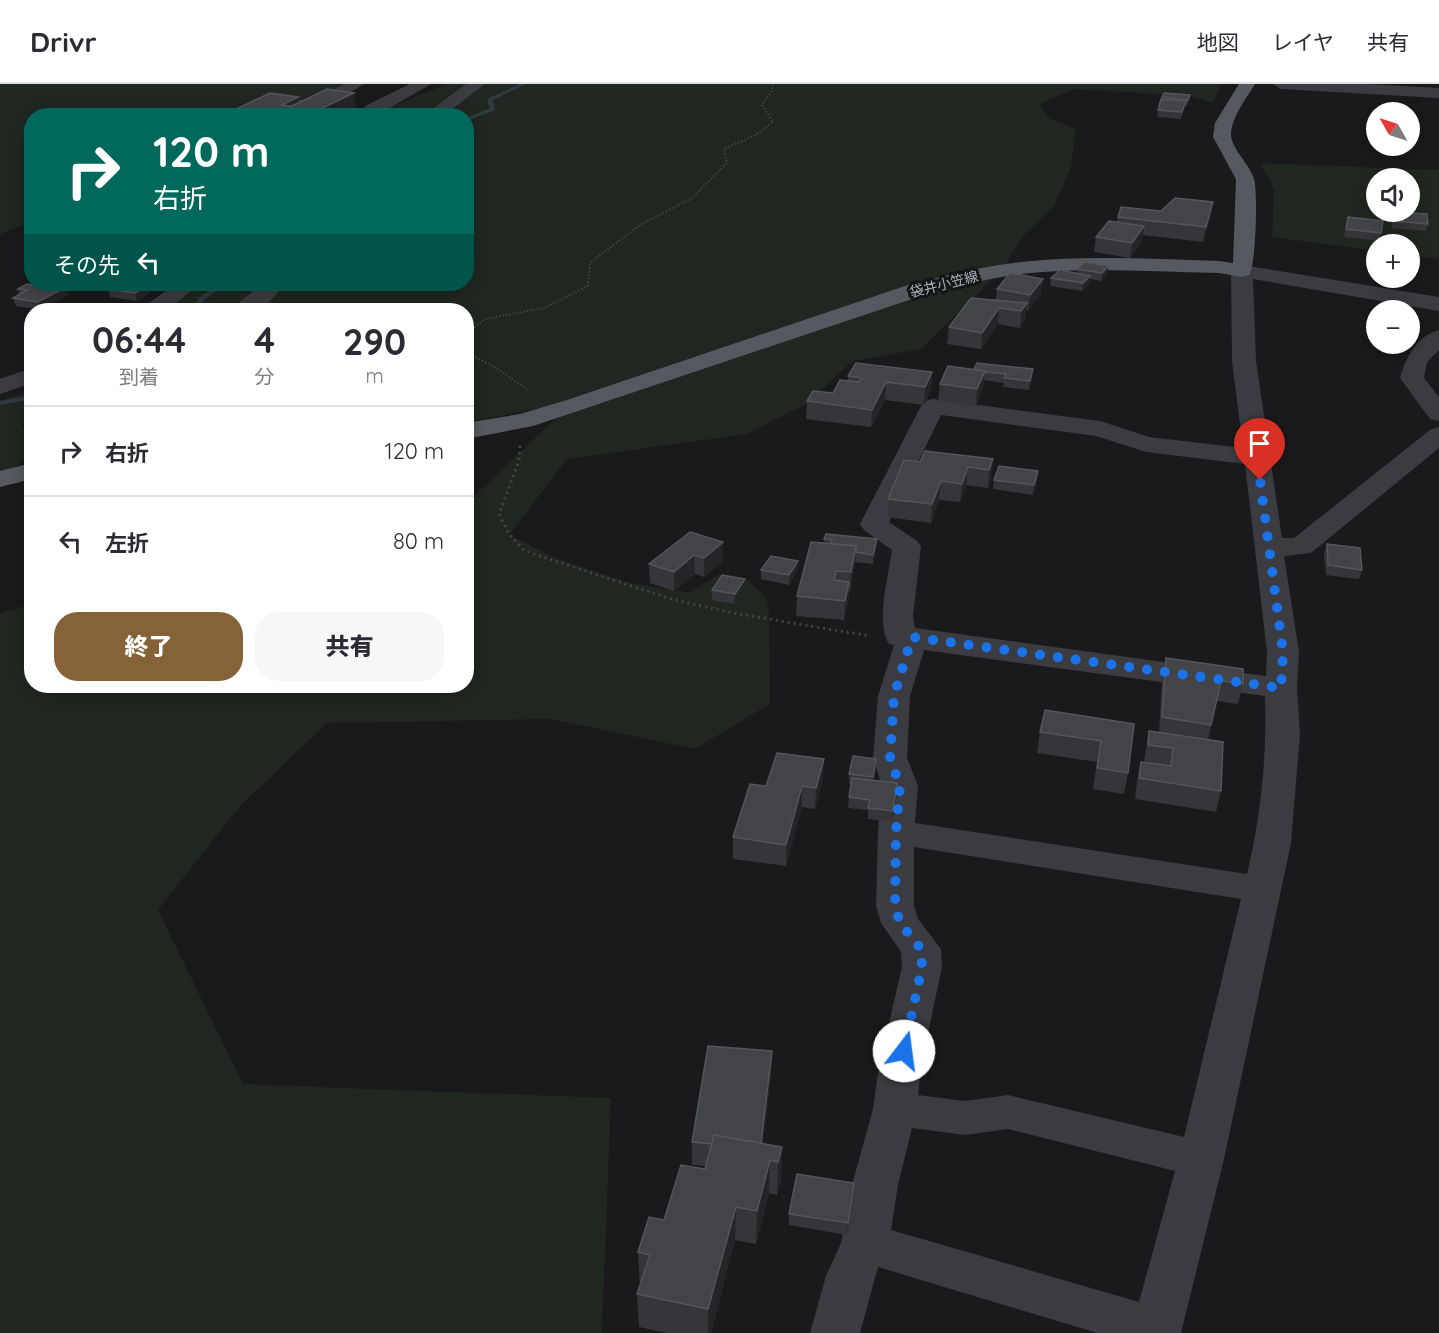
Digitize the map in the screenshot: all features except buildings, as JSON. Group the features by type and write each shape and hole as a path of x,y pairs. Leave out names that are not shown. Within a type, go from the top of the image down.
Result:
{"main road":[{"path":"1242,271 1245,249 1245,179 1222,137 1224,123 1247,84"},
{"name":"袋井小笠線","path":"474,430 502,425 576,405 913,291 961,278 1023,268 1070,265 1219,267 1242,271"},
{"path":"0,479 24,473"}],"street":[{"path":"270,108 318,104 356,84"},
{"path":"373,108 423,84"},
{"path":"442,108 477,84"},
{"path":"1281,84 1439,93"},
{"path":"865,1244 1156,1331 1201,1159 1262,889 1274,832 1283,734 1281,688 1283,652 1244,361 1242,271 1439,304"},
{"path":"163,303 180,291"},
{"path":"253,303 267,291"},
{"path":"1439,337 1416,360 1412,378 1439,414"},
{"path":"0,387 24,378"},
{"path":"835,1333 850,1276 865,1244 875,1185 895,1109 900,1066 922,967 921,949 900,923 895,906 896,832 900,786 890,758 894,696 906,637 898,616 908,547 874,524 933,406 1100,429 1146,444 1257,458"},
{"path":"1269,548 1301,547 1439,435"},
{"path":"906,637 1281,688"},
{"path":"896,832 1262,889"},
{"path":"895,1109 965,1118 1008,1112 1201,1159"}],"path":[{"path":"474,328 485,319 544,308 588,286 590,263 640,225 692,198 727,163 724,149 756,135 773,122 762,105 772,91 773,84"},
{"path":"474,357 493,366 527,389"},
{"path":"502,425 522,449 499,514 506,531 525,551 682,602 822,630 891,638 906,637"}],"shaded area":[{"path":"0,84 349,84 316,101 286,108 24,108 24,225 0,234"},
{"path":"446,84 1221,84 1213,103 1190,96 1074,89 1040,104 1049,118 1076,129 1071,167 1054,206 1023,236 1002,270 921,349 853,361 804,405 747,434 567,459 509,535 555,558 626,582 689,593 720,574 747,579 766,597 769,614 770,704 695,749 551,719 327,723 240,806 158,910 243,1084 611,1098 602,1333 0,1333 0,613 24,606 24,693 474,693 474,496 556,418 535,409 474,421 474,303 165,303 180,291 474,291 474,108 389,108"},
{"path":"1260,163 1388,168 1366,168 1366,222 1420,222 1420,169 1439,170 1439,259 1420,256 1420,234 1366,234 1366,250 1272,237 1274,189"},
{"path":"24,392 24,423 22,424 24,459 15,469 0,473 0,401"}],"waterway":[{"path":"474,117 493,109 491,99 523,84"},
{"path":"199,303 212,291"},
{"path":"0,403 24,398"}],"route":[{"path":"904,1051 922,967 921,949 900,923 895,906 896,832 900,786 890,758 894,696 912,637 1281,688 1283,652 1260,480"}]}
